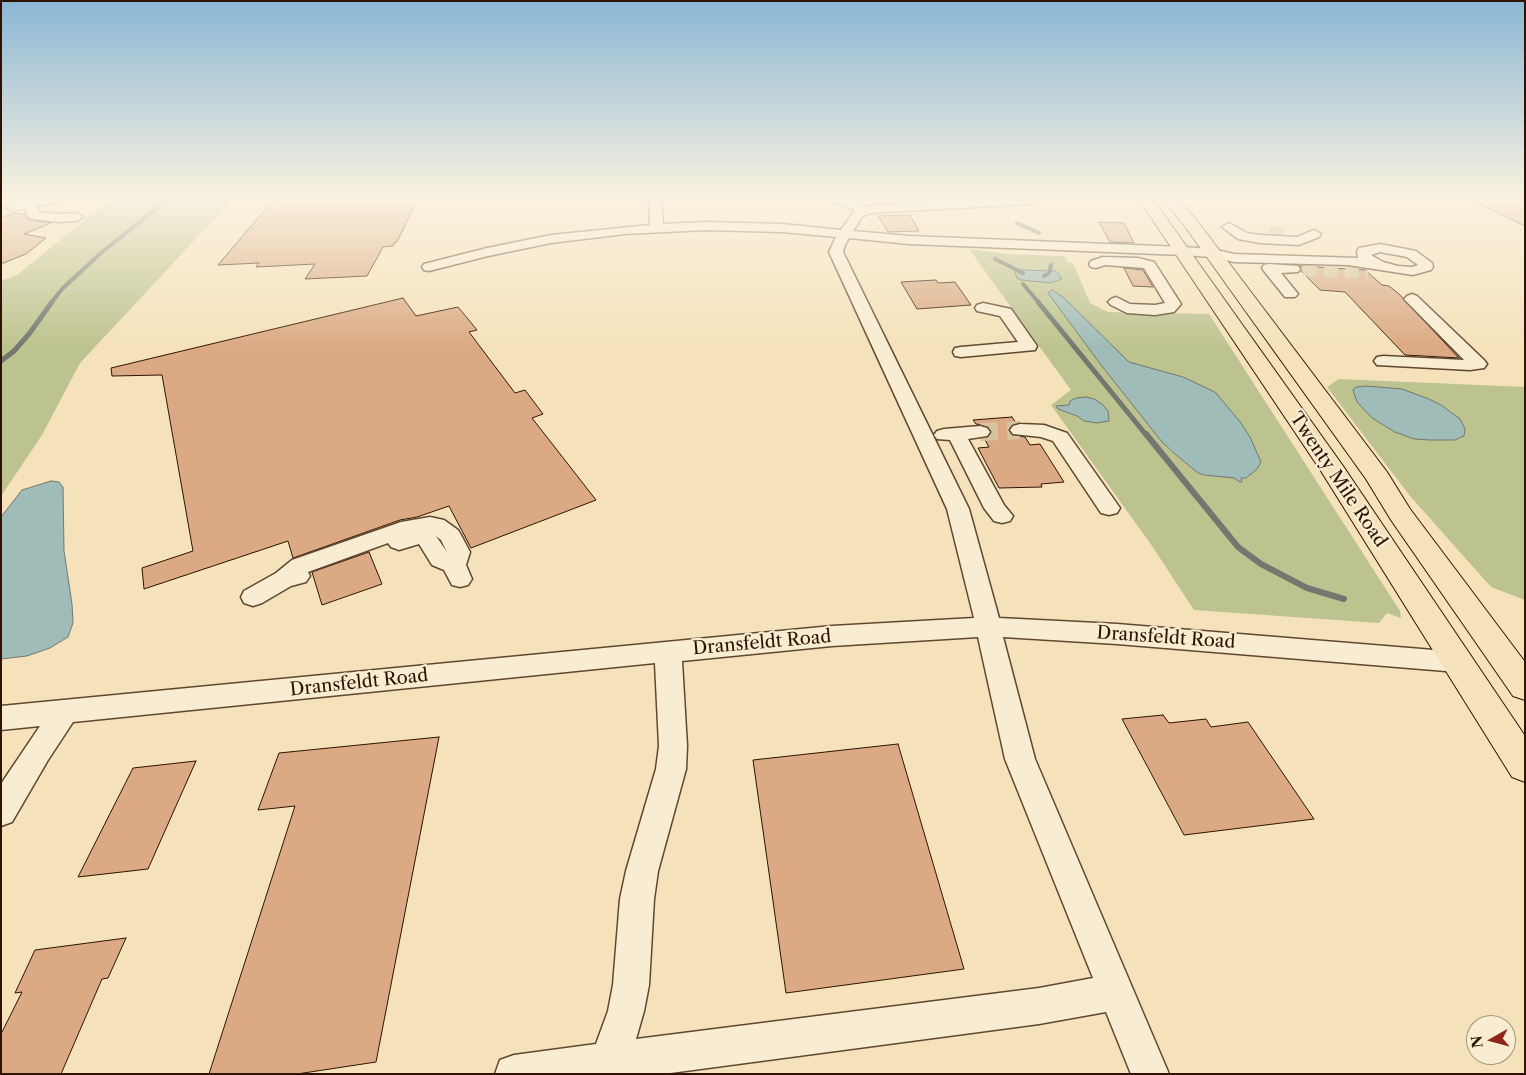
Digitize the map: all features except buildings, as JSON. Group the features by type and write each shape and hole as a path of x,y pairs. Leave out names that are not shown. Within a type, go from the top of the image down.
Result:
{"main road":[{"name":"Twenty Mile Road","path":"1181,248 1334,471 1525,766"},
{"name":"Twenty Mile Road","path":"1208,248 1378,477 1400,514 1520,673"},
{"name":"Dransfeldt Road","path":"1458,662 1520,673"}],"street":[{"path":"429,267 509,248"},
{"path":"838,248 836,252 961,517 1010,724 1020,758 1150,1074"},
{"path":"1112,248 1212,253 1234,258 1348,261 1373,268 1413,271 1423,269 1426,265 1417,257 1398,250 1377,248"},
{"path":"1212,253 1227,250 1363,252 1374,248"},
{"path":"1363,252 1373,268 1396,283"},
{"path":"1096,264 1103,261 1122,261 1148,265 1153,269 1173,304 1168,309 1155,310 1127,308 1116,302"},
{"path":"1286,294 1279,292 1262,272 1264,269 1303,269"},
{"path":"1383,361 1478,364 1412,298"},
{"path":"960,352 1029,346 1005,312 983,308"},
{"path":"1020,430 1044,431 1060,437 1109,508"},
{"path":"925,439 980,432"},
{"path":"956,434 1002,516"},
{"path":"254,597 284,579 415,536 426,538 440,559 457,572"},
{"name":"Dransfeldt Road","path":"1,718 832,636 988,627 1117,634 1458,662"},
{"path":"607,1067 626,1011 631,985 637,898 642,871 672,763 673,723 668,652"},
{"path":"1,812 64,712"},
{"path":"514,1074 607,1067 1039,1006 1116,992"}],"green space":[{"path":"50,248 187,248 80,363 42,435 1,496 1,281 17,275"},
{"path":"969,249 1007,254 1064,256 1068,262 1073,263 1090,303 1108,312 1209,314 1400,611 1401,618 1387,613 1379,623 1194,610 1152,546 1051,405 1071,390"},
{"path":"1339,379 1525,387 1525,600 1491,587 1410,496 1327,387"}],"water":[{"path":"1019,270 1056,271 1062,279 1051,283 1021,280 1017,278 1015,272"},
{"path":"1052,290 1063,297 1129,362 1183,377 1215,392 1250,437 1261,462 1257,469 1246,478 1241,478 1242,482 1240,482 1234,478 1198,473 1175,454 1162,442 1101,365 1048,293"},
{"path":"1356,387 1402,389 1441,405 1460,419 1465,429 1464,436 1455,440 1430,440 1414,439 1395,432 1372,418 1357,402 1353,390"},
{"path":"1086,397 1102,404 1108,411 1109,421 1097,423 1084,421 1077,416 1058,409 1056,406 1069,405 1070,401 1076,398"},
{"path":"51,481 59,482 63,487 64,551 73,623 68,637 50,648 27,656 1,659 1,517 22,490"}],"waterway":[{"path":"51,303 62,289 107,248"},
{"path":"995,259 1023,273"},
{"path":"1044,276 1049,273 1051,265"},
{"path":"1023,284 1039,303"},
{"path":"1,361 14,351 29,334 52,302"},
{"path":"1038,302 1147,436"},
{"path":"1146,434 1238,547 1261,564 1307,588 1344,599"}],"tunnel":[{"path":"1303,269 1368,272"},
{"path":"980,432 1020,430"}]}
